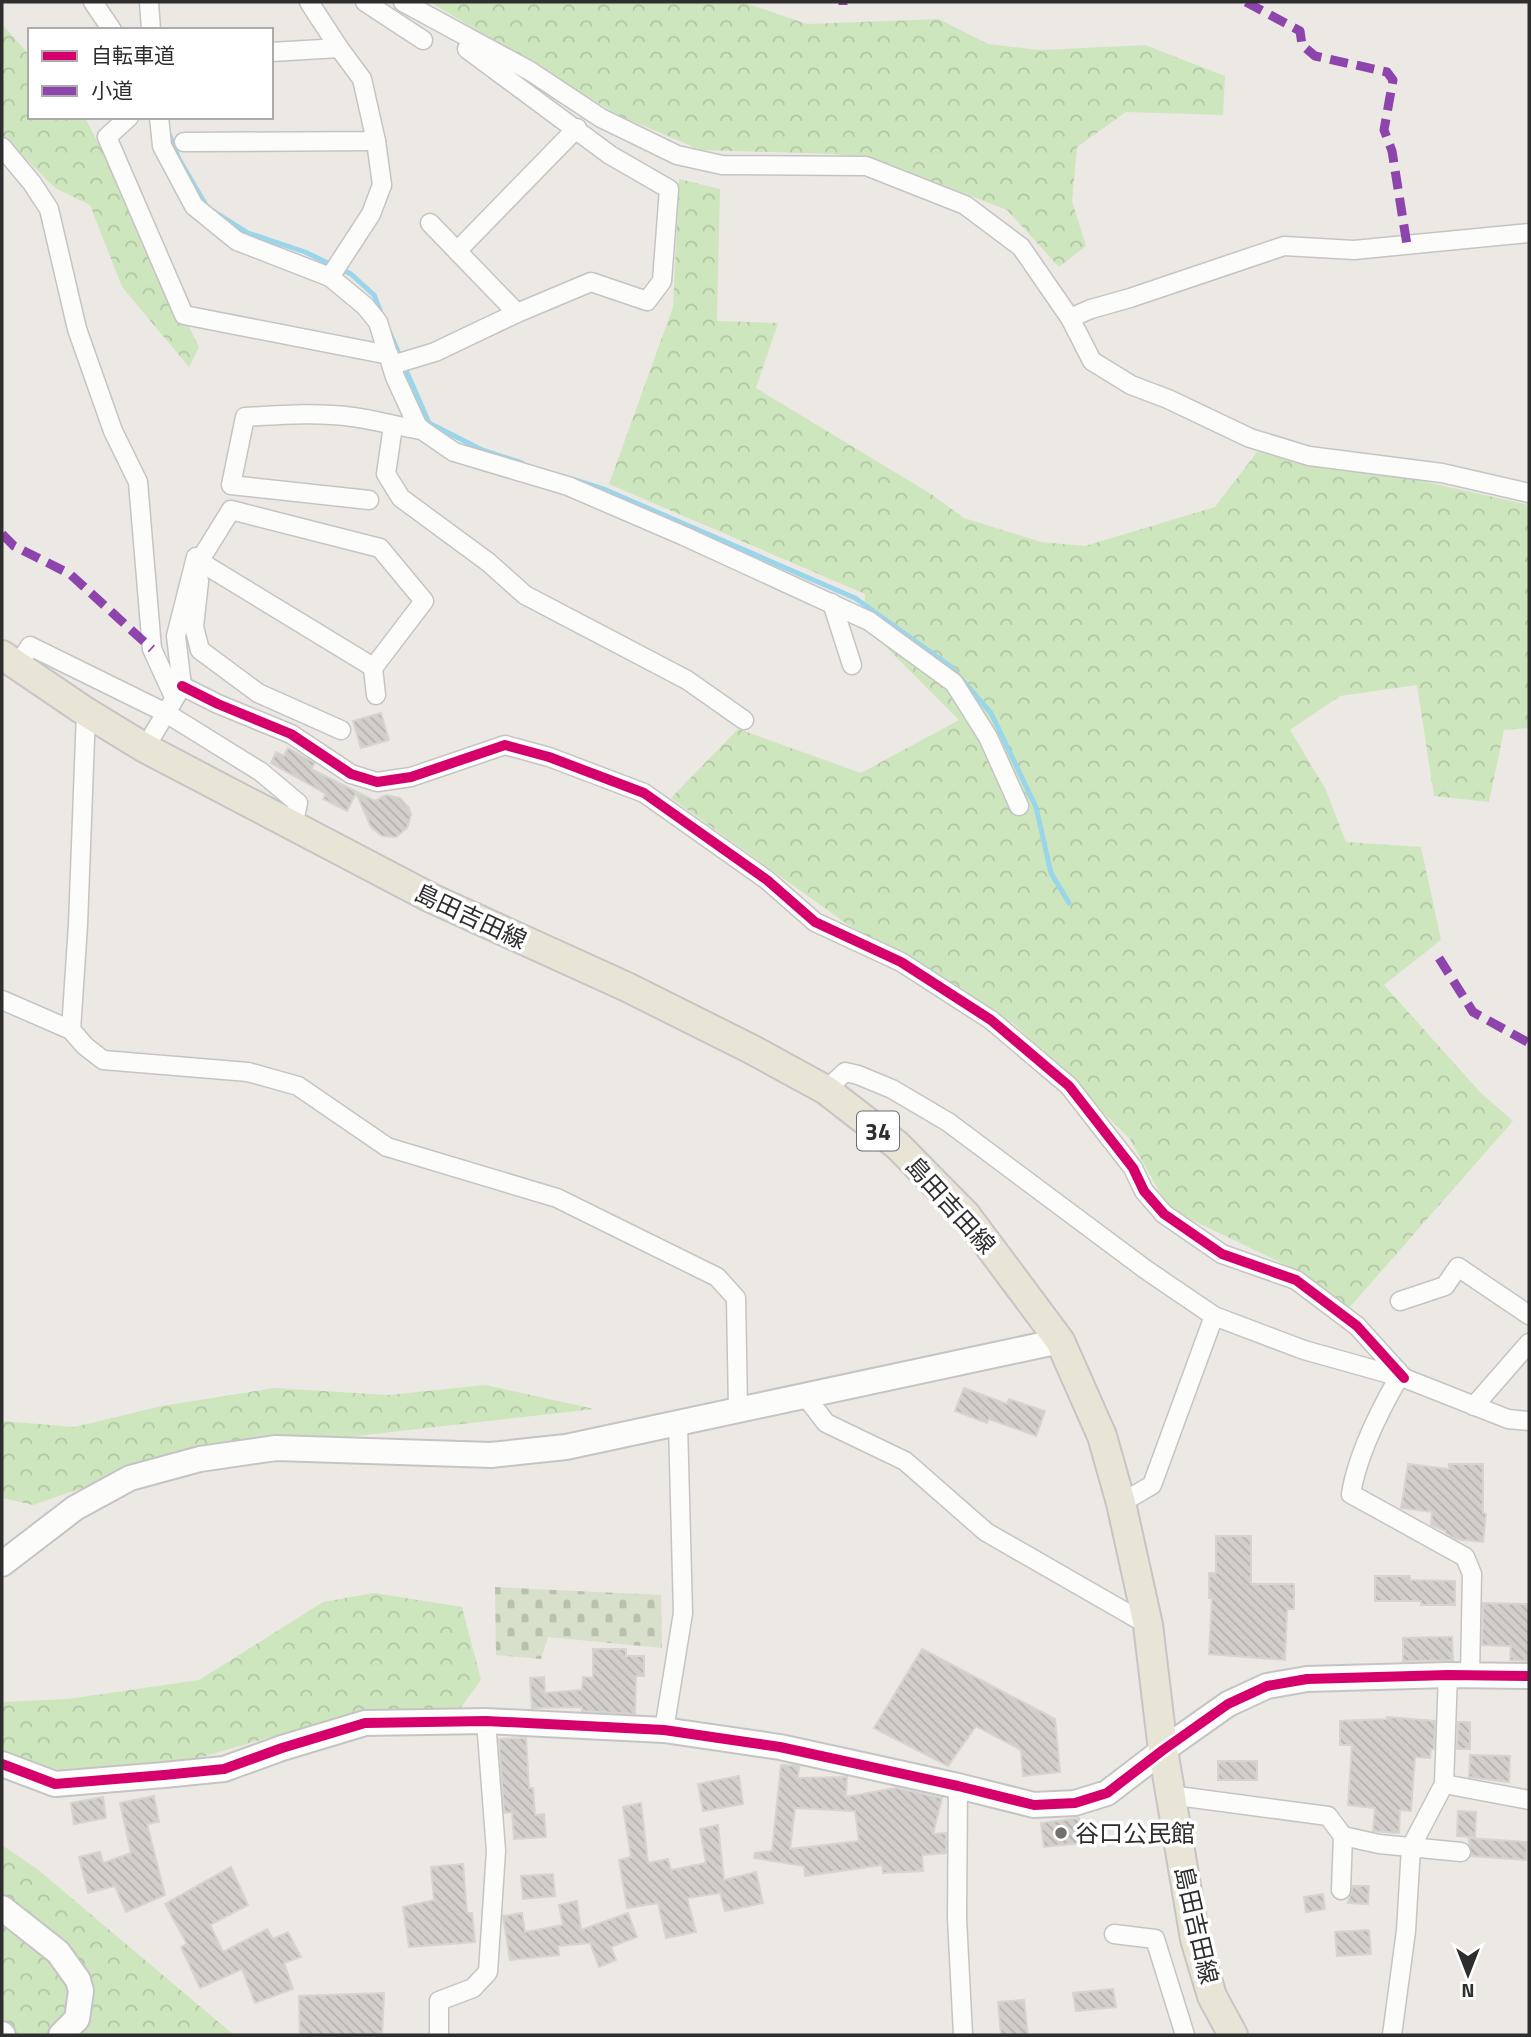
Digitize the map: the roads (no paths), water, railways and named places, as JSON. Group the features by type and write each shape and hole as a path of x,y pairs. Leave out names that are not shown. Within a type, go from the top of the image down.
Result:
{"main road":[{"name":"島田吉田線","path":"9,660 86,712 293,826 431,898 627,987 826,1090 897,1145 966,1215 1059,1340 1102,1436 1121,1503 1148,1625 1163,1750 1195,1939 1212,1996 1233,2035"}],"street":[{"path":"93,2 111,28"},
{"path":"149,2 150,28"},
{"path":"309,2 362,79 376,141 382,185 371,214 330,276"},
{"path":"365,2 423,40"},
{"path":"403,2 530,71 601,118 677,155 722,165 866,166 965,205 1021,247 1070,318 1092,361 1131,386 1168,399 1250,438 1309,456 1442,474 1529,493"},
{"path":"127,119 107,137 184,315 391,362 414,359 435,352 591,282 647,301 662,281 669,189 610,155 459,43 457,32"},
{"path":"273,52 339,48"},
{"path":"159,119 162,146 194,206 237,241 330,276 365,306 378,322 391,362 417,425 422,430 454,452 568,486 869,621 954,683 988,737 1019,806"},
{"path":"457,251 577,128"},
{"path":"184,142 376,141"},
{"path":"2,148 32,183 49,209 77,329 113,431 138,482 152,649 171,704"},
{"path":"430,223 517,313"},
{"path":"1070,318 1284,246 1354,250 1529,233"},
{"path":"147,745 171,704 176,636 195,566 231,485 244,417 295,414 353,417 422,430"},
{"path":"393,426 386,474 401,498 488,562 525,595 687,680 744,720"},
{"path":"231,485 369,500"},
{"path":"341,730 258,693 200,650 194,627 199,581 195,566 231,510 380,548 424,601 373,668 376,695"},
{"path":"195,566 207,566 373,668"},
{"path":"832,603 852,665"},
{"path":"9,660 30,646 171,704 298,803 293,826"},
{"path":"171,704 218,704 291,734 351,774 377,782 411,777 505,746 549,757 644,793 767,880 815,922 901,962 990,1020 1069,1086 1133,1168 1144,1191 1164,1214 1222,1254 1296,1280 1357,1326 1401,1378"},
{"path":"71,1030 86,712"},
{"path":"2,1000 71,1030 103,1060 248,1072 298,1086 387,1147 557,1198 717,1277 736,1298 738,1410"},
{"path":"826,1090 845,1072 892,1089 948,1122 1144,1269 1213,1317 1304,1350 1401,1378 1508,1419 1529,1421"},
{"path":"1401,1301 1445,1286 1458,1267 1529,1315"},
{"path":"1121,1503 1152,1485 1213,1317"},
{"path":"2,1564 75,1508 131,1478 200,1459 276,1448 491,1455 566,1447 1059,1340"},
{"path":"1474,1406 1529,1343"},
{"path":"1392,2035 1406,1931 1410,1847 1444,1784 1472,1574 1465,1557 1351,1493 1353,1480 1379,1412 1401,1378"},
{"path":"806,1397 826,1423 905,1461 986,1532 1148,1625"},
{"path":"664,1730 682,1613 678,1423"},
{"path":"2,1764 55,1784 138,1777 225,1769 282,1748 365,1723 486,1721 664,1730 780,1747 1034,1805 1075,1803 1107,1793 1228,1704 1267,1686 1307,1679 1529,1676"},
{"path":"439,2035 439,2001 473,1988 488,1972 496,1851 486,1721"},
{"path":"1444,1784 1529,1800"},
{"path":"958,1786 957,1917 963,2035"},
{"path":"1170,1794 1328,1816 1343,1836 1341,1890"},
{"path":"1343,1836 1379,1844 1461,1852"},
{"path":"2,1908 58,1952 78,1980 80,1991 77,2019 61,2035"},
{"path":"1114,1934 1155,1939 1185,2035"}],"waterway":[{"path":"169,134 179,159 207,207 248,233 305,252 351,274 374,295 383,318"},
{"path":"390,333 429,423 482,450 522,463"},
{"path":"575,480 606,490 855,598 950,666 991,713 1036,807 1051,873 1069,903"}],"place":[{"name":"谷口公民館","path":"1061,1833"}]}
